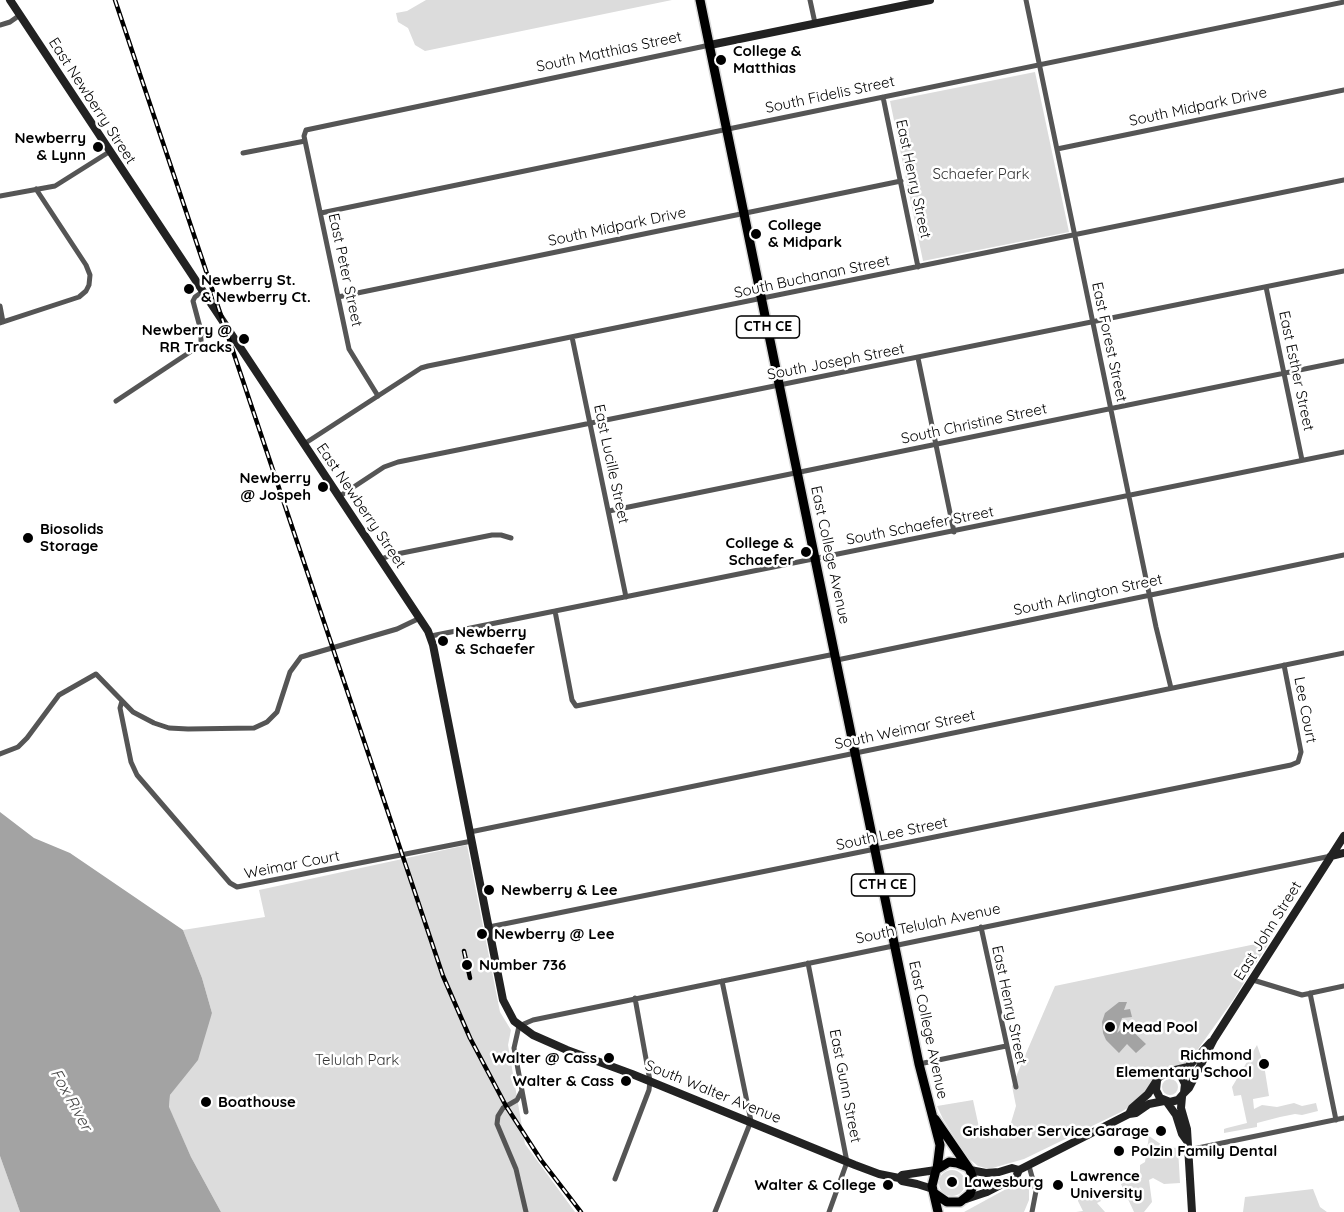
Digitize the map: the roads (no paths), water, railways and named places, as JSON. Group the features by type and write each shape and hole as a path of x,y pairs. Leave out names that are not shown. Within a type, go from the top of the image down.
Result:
{"main road":[{"name":"East Newberry Street","path":"10,0 431,636 503,1000 508,1012 519,1026"},
{"name":"East College Avenue","path":"700,0 919,1064 940,1150 937,1169"},
{"name":"South Matthias Street","path":"710,45 930,0"},
{"name":"East John Street","path":"1183,1095 1189,1088 1214,1039 1344,837"},
{"name":"South Telulah Avenue","path":"1332,856 1344,854"},
{"name":"South Walter Avenue","path":"519,1026 559,1047 751,1121 847,1162 934,1191"},
{"name":"East John Street","path":"1172,1072 1190,1066 1214,1039"},
{"path":"1129,1114 1163,1074 1172,1072 1184,1080 1181,1108 1187,1129 1192,1212"},
{"path":"1157,1081 1157,1094 1176,1115 1187,1146"},
{"path":"938,1212 932,1181 937,1169 945,1164 953,1162 986,1173 1012,1168 1019,1170 1129,1114 1136,1113 1149,1104 1174,1102 1183,1095"},
{"name":"East College Avenue","path":"932,1115 969,1168"},
{"path":"952,1212 972,1190 974,1182 969,1168"},
{"name":"South Walter Avenue","path":"899,1178 902,1175 937,1169"},
{"path":"934,1191 947,1202 963,1200 987,1192 1016,1177 1019,1170"}],"street":[{"path":"810,0 815,23"},
{"name":"East Forest Street","path":"1026,0 1149,596 1171,688"},
{"name":"South Fidelis Street","path":"321,213 1344,2"},
{"path":"0,25 20,15"},
{"name":"South Matthias Street","path":"305,141 306,130 710,45"},
{"name":"South Midpark Drive","path":"1057,148 1344,90"},
{"name":"East Henry Street","path":"883,97 918,267"},
{"path":"243,153 305,141"},
{"name":"East Peter Street","path":"305,141 349,349 378,396"},
{"path":"0,196 55,186 109,152"},
{"name":"South Buchanan Street","path":"304,444 421,368 428,366 1344,180"},
{"name":"South Midpark Drive","path":"338,297 900,181"},
{"path":"0,306 2,323 79,297 89,285 90,275 86,265 36,189"},
{"name":"South Joseph Street","path":"340,496 384,467 398,462 1344,271"},
{"name":"East Esther Street","path":"1266,287 1302,460"},
{"path":"116,400 201,343 201,331 193,301 202,292"},
{"name":"East Lucille Street","path":"572,337 626,597"},
{"path":"918,358 954,532"},
{"name":"South Christine Street","path":"609,511 1344,361"},
{"name":"South Schaefer Street","path":"431,636 1344,452"},
{"path":"381,559 492,535 511,538"},
{"name":"South Arlington Street","path":"555,611 574,704 580,706 1149,596 1344,555"},
{"path":"0,754 18,747 27,738 59,695 96,674 142,718 169,728 254,728 267,722 276,712 290,672 301,657 397,629 420,618"},
{"name":"South Weimar Street","path":"471,836 855,753 1344,653"},
{"name":"Lee Court","path":"1284,665 1301,752 1299,760"},
{"name":"Weimar Court","path":"122,701 120,708 136,776 230,883 237,887 471,836"},
{"name":"South Lee Street","path":"489,927 1291,765 1299,760"},
{"name":"South Telulah Avenue","path":"519,1026 543,1017 1332,856"},
{"name":"East Henry Street","path":"981,927 1005,1046 1016,1087"},
{"name":"East Gunn Street","path":"808,963 846,1146 847,1162 828,1212"},
{"path":"1253,980 1298,994 1344,986"},
{"path":"715,1212 751,1121 722,981"},
{"path":"1310,993 1336,1120"},
{"path":"615,1179 649,1090 650,1081 635,998"},
{"path":"519,1026 514,1048 526,1112"},
{"path":"919,1064 1005,1046"},
{"path":"522,1091 517,1100 503,1108 498,1116 497,1124 519,1178 526,1212"},
{"path":"1187,1146 1344,1118"},
{"path":"1029,1166 1036,1191 1032,1212"}],"water":[{"name":"Fox River","path":"0,812 34,838 70,853 183,930 202,978 212,1013 198,1060 170,1095 169,1107 191,1157 221,1212 20,1212 0,1156"},
{"name":"Mead Pool","path":"1119,1002 1127,1002 1124,1010 1130,1009 1132,1017 1122,1018 1117,1033 1126,1025 1146,1044 1136,1053 1127,1044 1119,1053 1106,1040 1103,1033 1102,1022 1105,1013"}],"railway":[{"path":"115,0 443,976 470,1038 506,1106 541,1160 581,1212"},
{"path":"464,951 470,978"}],"place":[{"name":"College & Matthias","path":"721,60"},
{"name":"Newberry & Lynn","path":"98,147"},
{"name":"College & Midpark","path":"756,234"},
{"name":"Newberry St. & Newberry Ct.","path":"189,289"},
{"name":"Newberry @ RR Tracks","path":"244,339"},
{"name":"Newberry @ Jospeh","path":"323,487"},
{"name":"Biosolids Storage","path":"28,538"},
{"name":"College & Schaefer","path":"806,552"},
{"name":"Newberry & Schaefer","path":"443,641"},
{"name":"Newberry & Lee","path":"489,890"},
{"name":"Newberry @ Lee","path":"482,934"},
{"name":"Number 736","path":"467,965"},
{"name":"Mead Pool","path":"1110,1027"},
{"name":"Walter @ Cass","path":"609,1058"},
{"name":"Richmond Elementary School","path":"1264,1064"},
{"name":"Walter & Cass","path":"626,1081"},
{"name":"Boathouse","path":"206,1102"},
{"name":"Grishaber Service Garage","path":"1161,1131"},
{"name":"Polzin Family Dental","path":"1119,1151"},
{"name":"Lawesburg","path":"952,1182"},
{"name":"Walter & College","path":"888,1185"},
{"name":"Lawrence University","path":"1058,1185"}],"park label":[{"name":"Schaefer Park","path":"981,174"},
{"name":"Telulah Park","path":"357,1060"}]}
